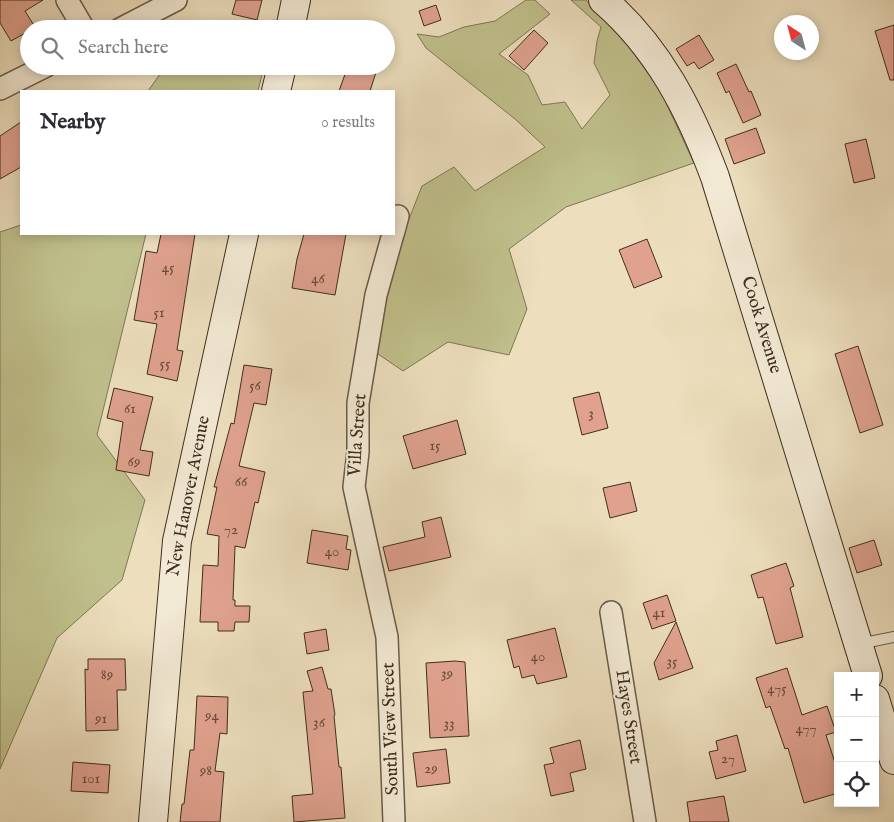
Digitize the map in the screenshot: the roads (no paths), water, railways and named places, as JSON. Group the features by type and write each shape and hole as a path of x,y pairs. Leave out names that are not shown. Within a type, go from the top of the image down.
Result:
{"main road":[{"path":"292,20 296,0"},
{"name":"Cook Avenue","path":"603,0 616,11 647,46 676,88 698,131 718,186 867,672"},
{"path":"276,90 280,75"},
{"name":"New Hanover Avenue","path":"153,822 177,541 244,235"},
{"path":"884,714 894,760"}],"street":[{"path":"67,0 79,20"},
{"path":"137,20 176,0"},
{"path":"0,89 28,75"},
{"name":"Villa Street","path":"387,637 354,487 354,476 358,452 358,403 376,295 393,235"},
{"name":"Hayes Street","path":"611,612 645,822"},
{"name":"South View Street","path":"387,637 394,822"}],"lane":[{"path":"858,644 894,637"}]}
